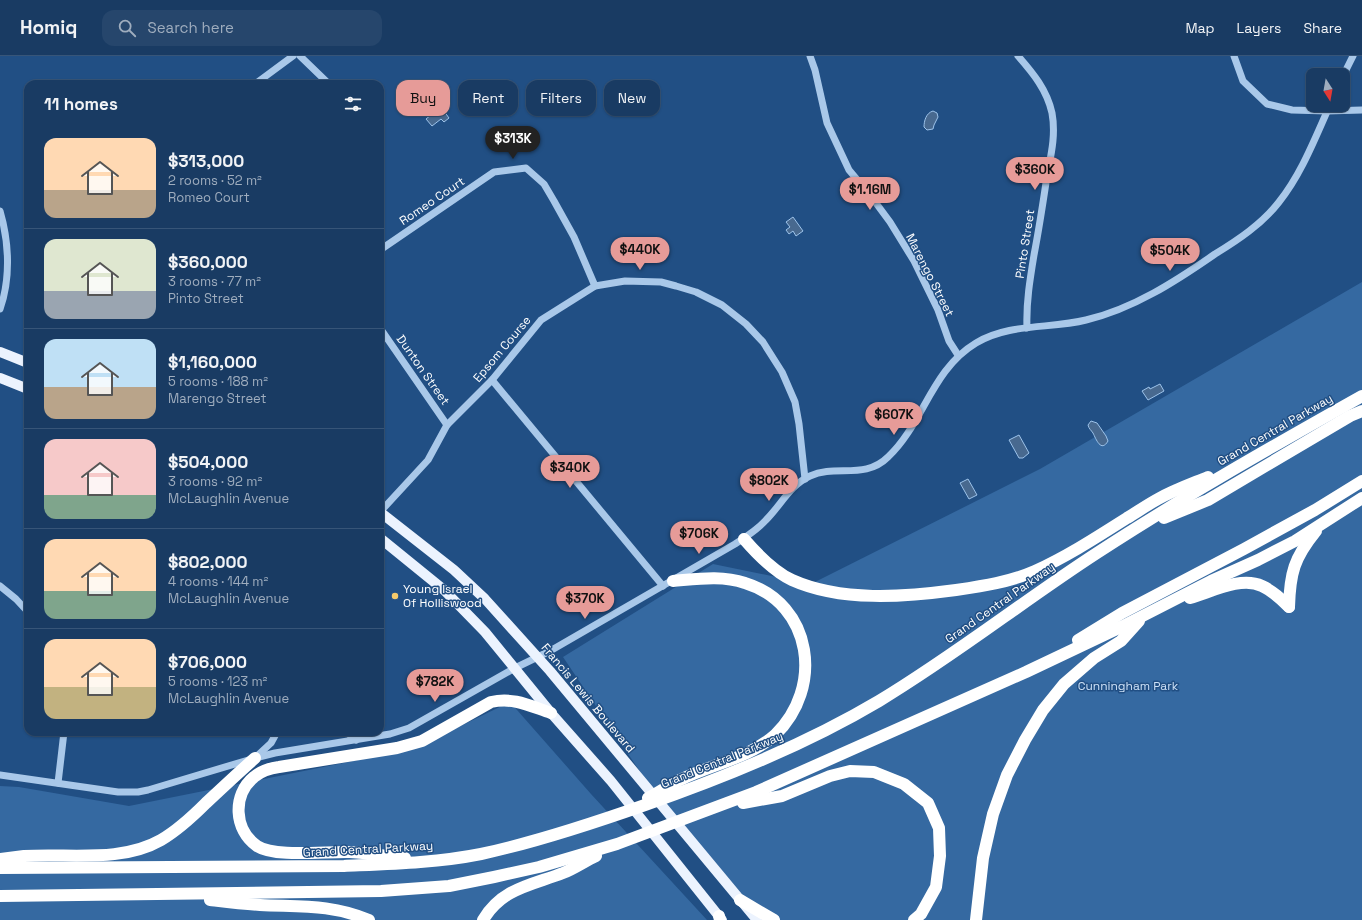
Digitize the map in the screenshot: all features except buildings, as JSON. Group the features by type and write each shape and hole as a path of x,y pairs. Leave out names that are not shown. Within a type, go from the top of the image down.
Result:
{"highway":[{"name":"Grand Central Parkway","path":"0,868 344,866 436,861 480,854 523,844 604,820 686,791 760,762 842,722 880,700 956,651 1048,585 1131,531 1258,455 1362,396"},
{"path":"1131,531 1208,500 1350,416 1362,411"},
{"path":"744,539 759,555 790,579 820,589 852,594 893,595 929,593 987,585 1017,577 1050,564 1081,548 1158,499 1258,455"},
{"path":"1026,672 1122,613 1315,510 1362,481"},
{"path":"0,896 358,892 434,887 472,882 509,874 617,844 712,809 797,775 1026,672 1295,541 1362,498"},
{"path":"1160,608 1233,585 1248,582 1268,589 1289,607 1291,578 1298,557 1305,545 1322,524"},
{"path":"623,813 682,779 762,745 775,734 789,718 798,702 804,682 806,662 802,643 795,625 785,609 770,595 745,583 726,578 668,583"},
{"path":"976,920 984,858 993,814 1007,775 1024,740 1043,710 1064,684 1089,662 1121,641 1145,615"},
{"path":"436,861 351,852 277,853 264,850 252,843 241,827 239,814 242,794 255,776 267,770 414,744 491,702 511,700 551,713"},
{"path":"0,860 23,856 110,854 133,850 160,841 178,828 255,758"},
{"path":"712,809 782,796 830,776 850,771 874,772 904,784 928,803 939,828 940,856 936,887 921,914 914,920"},
{"path":"483,920 497,902 515,890 527,884 564,873 617,844"},
{"path":"153,894 259,905 318,907 343,911 369,920"},
{"path":"740,900 774,920"}],"main road":[{"path":"0,352 24,361"},
{"path":"0,378 24,387"},
{"name":"Francis Lewis Boulevard","path":"384,515 454,570 485,599 537,657 757,920"},
{"path":"384,541 426,575 461,607 485,632 551,713 611,781 720,919"}],"street":[{"path":"260,80 293,56"},
{"path":"300,56 325,80"},
{"name":"Marengo Street","path":"810,56 815,70 827,122 850,170 890,222 914,261 938,310 949,341 958,355"},
{"name":"Pinto Street","path":"1018,56 1037,78 1046,94 1052,111 1054,125 1053,148 1029,287 1027,328"},
{"path":"1234,56 1243,81 1267,104 1292,110 1306,109"},
{"path":"1347,68 1353,56"},
{"path":"1350,109 1362,110"},
{"path":"384,735 409,728 744,539 761,525 788,494 805,479 824,472 864,470 874,467 884,461 903,440 941,375 958,355 977,342 993,334 1008,330 1077,322 1119,309 1151,294 1239,238 1269,213 1286,193 1300,170 1326,112"},
{"name":"Romeo Court","path":"384,247 494,172 526,168 544,184 554,200 574,237 595,286"},
{"path":"0,211 5,226 7,248 7,277 0,309"},
{"name":"Epsom Course","path":"384,508 428,460 447,425 492,380 541,320 595,286 639,280 676,286 696,292 722,305 746,324 763,342 775,360 792,393 799,424 805,479"},
{"name":"Dunton Street","path":"384,334 447,425"},
{"path":"492,380 668,583"},
{"path":"0,586 24,608"},
{"path":"58,783 64,736"},
{"path":"255,758 271,743 275,736"},
{"path":"351,736 356,740"},
{"path":"0,775 118,792 138,792 275,753 379,736"}],"green space":[{"name":"Cunningham Park","path":"1362,282 1362,920 764,920 647,782 563,657 713,564 811,584 1040,469"},
{"path":"510,702 591,794 707,920 0,920 0,786 19,787 129,806 413,749"}],"shaded area":[{"path":"933,111 937,113 938,117 933,129 927,130 924,127 925,120 927,115"},
{"path":"430,116 448,116 449,118 444,122 441,119 432,126 426,119"},
{"path":"793,217 803,231 796,236 793,231 789,234 786,230 790,227 786,222"},
{"path":"1160,384 1164,391 1148,400 1142,391"},
{"path":"1091,421 1097,423 1106,436 1108,441 1103,446 1099,444 1089,428 1088,425"},
{"path":"1019,435 1029,453 1023,458 1019,458 1009,440"},
{"path":"968,479 977,495 969,499 960,483"}],"place":[{"name":"Young Israel Of Holliswood","path":"395,596"}]}
